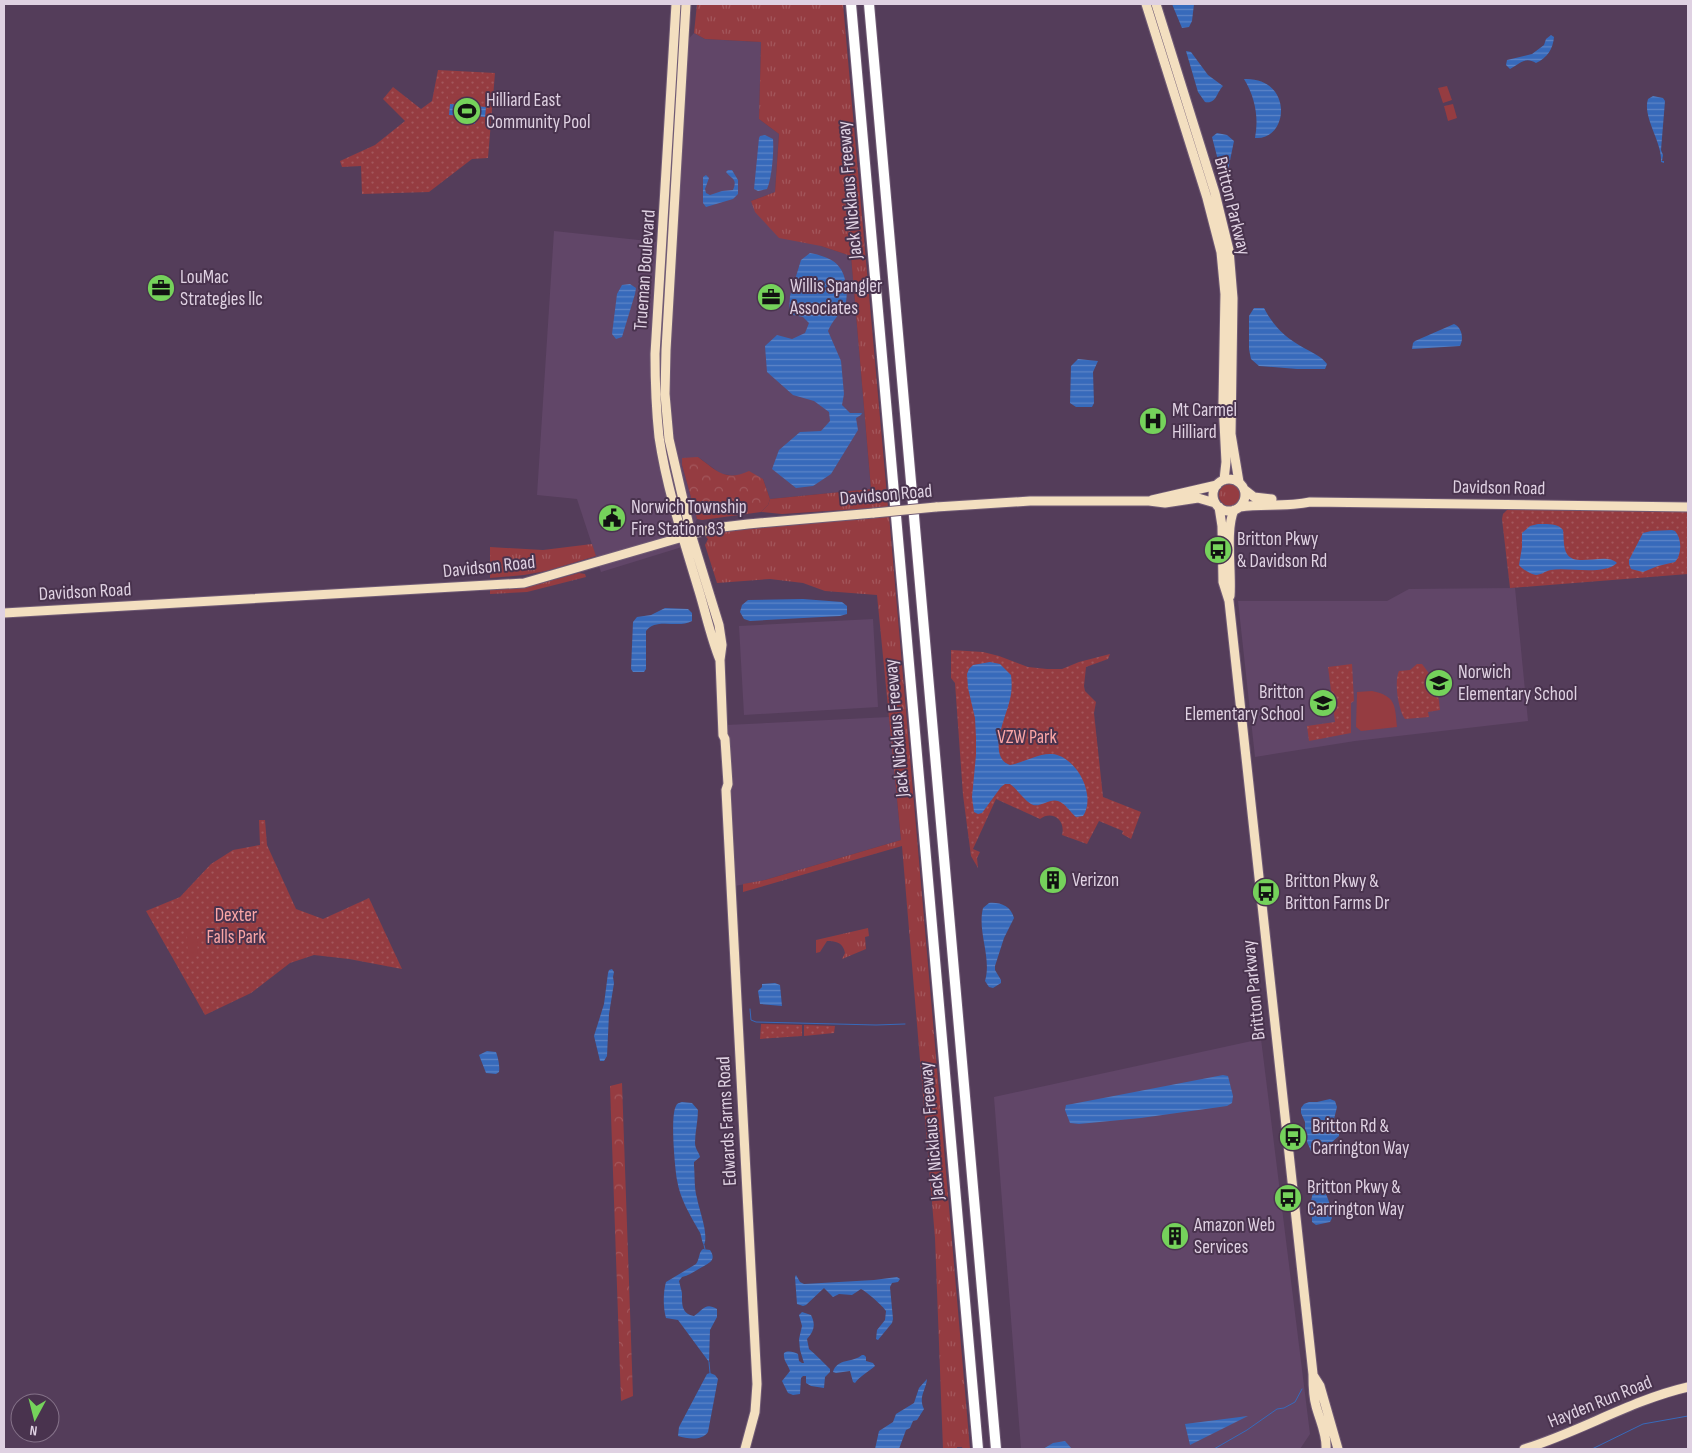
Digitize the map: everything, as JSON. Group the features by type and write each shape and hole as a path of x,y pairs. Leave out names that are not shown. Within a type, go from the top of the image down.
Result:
{"highway":[{"name":"Jack Nicklaus Freeway","path":"851,4 978,1449"},
{"name":"Jack Nicklaus Freeway","path":"869,4 996,1449"}],"main road":[{"name":"Trueman Boulevard","path":"676,4 656,354 656,386 661,446 686,535"},
{"name":"Trueman Boulevard","path":"686,4 666,340 665,394 669,439 686,535"},
{"name":"Britton Parkway","path":"1146,4 1207,198 1221,252 1226,294 1223,413 1226,462 1220,482"},
{"name":"Britton Parkway","path":"1156,4 1215,193 1229,250 1233,298 1232,434 1239,482"},
{"path":"1229,479 1239,482 1245,490 1245,500 1237,509 1229,511 1217,505 1213,495 1220,482 1229,479"},
{"name":"Davidson Road","path":"1149,500 1220,482"},
{"name":"Davidson Road","path":"1245,490 1259,498 1296,499 1310,502 1688,507"},
{"name":"Davidson Road","path":"4,613 524,583 714,528 936,507 1030,501 1149,500 1165,503 1198,498 1217,505"},
{"name":"Davidson Road","path":"1237,509 1258,505 1298,505 1310,502"},
{"name":"Britton Parkway","path":"1217,505 1222,526 1223,582 1229,601 1313,1374 1312,1388 1326,1436 1326,1449"},
{"name":"Britton Parkway","path":"1229,601 1231,582 1229,531 1237,509"},
{"name":"Edwards Farms Road","path":"686,535 719,625 722,645 720,660 723,735 720,739 722,784 726,790 757,1384 755,1412 745,1449"},
{"name":"Britton Parkway","path":"1313,1374 1320,1386 1338,1449"},
{"name":"Hayden Run Road","path":"1524,1449 1636,1403 1688,1386"}],"shaded area":[{"path":"694,33 705,39 761,42 759,119 779,134 775,192 751,201 821,246 851,256 871,489 770,499 763,479 721,474 698,457 682,465 697,519 682,547 601,572 577,499 537,495 554,231 667,243 680,48"},
{"name":"Norwich Elementary School","path":"1515,588 1528,721 1355,741 1255,757 1238,601 1387,601 1409,589"},
{"path":"873,619 878,707 744,715 739,626"},
{"path":"889,717 901,840 765,880 735,886 726,725"},
{"path":"1261,1039 1310,1434 1300,1449 1021,1449 994,1097"}],"green space":[{"path":"697,4 843,4 888,507 782,514 761,512 768,505 770,499 871,489 851,256 821,246 779,238 755,212 751,201 775,192 779,134 759,119 761,42 705,39 694,33"},
{"path":"438,70 495,73 488,158 472,159 429,192 362,194 361,166 342,167 340,161 375,145 405,121 383,99 393,87 421,109 432,101"},
{"path":"1447,86 1452,100 1443,103 1438,88"},
{"path":"448,94 479,95 479,103 448,103"},
{"path":"1453,104 1457,118 1448,121 1444,106"},
{"path":"698,457 711,467 727,475 741,474 749,471 763,479 770,499 768,505 761,512 702,520 697,519 682,465 682,458"},
{"path":"1230,484 1238,487 1241,495 1238,503 1230,506 1222,503 1219,495 1222,487"},
{"path":"1507,510 1686,512 1688,513 1688,574 1510,588 1502,519 1503,514"},
{"path":"889,515 970,1449 957,1447 957,1449 943,1449 935,1238 902,846 743,892 743,884 765,880 901,840 877,595 825,591 803,583 770,579 717,583 705,545 708,539 706,537 711,534 728,531"},
{"path":"592,544 596,556 546,571 490,578 490,547 543,550"},
{"path":"579,573 585,574 586,577 527,592 490,594 490,590 535,584"},
{"name":"VZW Park","path":"951,650 983,652 1028,667 1047,669 1062,669 1079,662 1110,654 1108,659 1086,667 1084,686 1085,691 1096,702 1094,713 1103,797 1141,812 1131,839 1122,834 1123,831 1099,821 1087,844 1062,835 1062,825 1053,816 1045,816 1040,819 996,799 973,849 980,852 977,858 978,868 971,856 963,795 955,683 951,678"},
{"path":"1352,664 1354,701 1351,703 1351,733 1309,741 1307,726 1335,722 1328,667"},
{"path":"1417,664 1422,664 1437,684 1440,710 1428,712 1429,717 1405,719 1399,702 1397,688 1399,671 1410,670"},
{"path":"1372,691 1386,696 1393,703 1397,727 1361,731 1356,727 1357,692"},
{"name":"Dexter Falls Park","path":"259,820 265,820 267,845 296,909 323,919 369,898 402,969 349,959 314,955 290,963 251,993 205,1015 146,911 180,897 211,864 233,850 260,845"},
{"path":"868,928 869,936 865,937 866,949 842,959 845,953 841,945 837,942 827,941 820,952 816,953 816,940"},
{"path":"187,936 197,936 198,954 188,954"},
{"path":"761,1024 802,1025 802,1036 760,1039"},
{"path":"804,1025 835,1026 834,1033 804,1036"},
{"path":"622,1083 633,1396 621,1401 610,1086"}],"water":[{"path":"1172,4 1194,4 1192,21 1189,27 1182,28"},
{"path":"1551,35 1554,37 1551,49 1540,61 1536,63 1529,60 1525,61 1510,69 1506,65 1507,60 1532,54 1544,45 1546,39"},
{"path":"1186,51 1191,52 1208,75 1223,86 1214,100 1205,102 1198,92"},
{"path":"1244,79 1260,81 1272,88 1278,98 1281,109 1280,120 1275,130 1266,136 1255,138 1257,122 1255,107"},
{"path":"1653,96 1663,98 1665,101 1661,150 1664,163 1661,162 1659,147 1648,114 1648,99"},
{"name":"Hilliard East Community Pool","path":"450,104 486,107 485,117 476,116 475,124 467,123 467,116 449,115"},
{"path":"1217,133 1227,135 1234,141 1228,170 1225,174 1219,164 1212,137"},
{"path":"765,135 773,139 773,157 767,189 758,191 754,189 759,138"},
{"path":"732,170 738,180 738,194 733,199 706,207 703,203 703,177 706,175 709,178 705,189 706,193 710,195 733,190 735,183 726,172"},
{"path":"810,253 835,262 845,278 846,303 828,331 841,361 844,394 842,405 850,413 862,413 856,418 858,430 831,474 813,486 796,488 772,469 779,450 800,432 821,431 830,421 829,412 814,401 793,395 767,372 765,346 777,335 792,339 805,333 809,323 803,317 789,314 790,296 801,260"},
{"path":"630,284 636,288 635,294 622,337 616,339 612,334 617,294 622,285"},
{"path":"1254,308 1264,308 1272,321 1286,336 1325,361 1327,364 1325,369 1259,366 1251,359 1249,349 1249,316"},
{"path":"1454,324 1462,334 1460,346 1412,349 1415,341"},
{"path":"1078,359 1098,361 1093,372 1094,403 1092,407 1076,407 1070,403 1071,366"},
{"path":"1552,524 1563,530 1564,546 1571,558 1577,560 1606,559 1617,563 1611,567 1595,570 1558,569 1536,575 1529,572 1519,565 1522,533 1530,526"},
{"path":"1672,530 1677,534 1680,542 1679,555 1675,562 1643,572 1631,569 1629,560 1643,533"},
{"path":"803,599 842,602 847,606 847,614 750,621 744,619 740,612 742,605 748,600"},
{"path":"665,608 688,609 692,613 692,621 650,627 646,631 646,669 644,672 633,672 631,669 633,622 637,617 651,615"},
{"path":"990,662 1000,664 1011,675 1011,696 1002,725 999,744 999,753 1003,760 1010,765 1041,755 1052,754 1061,756 1076,769 1086,788 1087,807 1083,816 1076,817 1066,806 1055,800 1037,805 1031,804 1010,784 1005,784 1001,787 982,813 974,812 972,797 976,737 975,718 968,688 967,674 973,665"},
{"path":"989,903 997,903 1008,908 1014,918 1004,938 995,966 1001,983 993,988 989,987 985,981 987,963 982,926 983,908"},
{"path":"612,969 614,972 614,983 609,1014 607,1056 604,1061 600,1061 594,1036 604,1004 608,973"},
{"path":"775,983 780,985 782,1006 760,1004 758,991 762,984"},
{"path":"487,1051 496,1052 499,1072 496,1074 486,1073 479,1055"},
{"path":"1223,1075 1228,1076 1233,1096 1232,1103 1227,1106 1141,1118 1079,1124 1070,1123 1065,1110 1066,1105"},
{"path":"1330,1099 1335,1101 1337,1107 1334,1119 1339,1128 1339,1136 1332,1142 1315,1145 1314,1151 1311,1151 1305,1137 1305,1122 1301,1108 1309,1102"},
{"path":"682,1102 692,1103 698,1110 695,1143 700,1157 694,1162 694,1166 696,1194 705,1228 704,1245 678,1187 673,1120 676,1105"},
{"path":"1323,1182 1332,1218 1330,1222 1316,1225 1312,1222 1310,1205 1314,1188"},
{"path":"703,1249 710,1250 713,1256 712,1260 682,1277 679,1281 683,1308 687,1313 694,1316 702,1309 710,1306 717,1309 717,1317 710,1330 709,1362 678,1320 666,1318 664,1305 666,1282 696,1264"},
{"path":"796,1275 800,1282 804,1284 897,1277 900,1279 898,1282 892,1283 890,1287 892,1323 878,1340 876,1339 877,1330 885,1320 886,1311 875,1299 861,1289 852,1295 839,1294 833,1297 824,1288 806,1305 797,1304"},
{"path":"802,1312 811,1315 814,1325 813,1331 807,1339 809,1349 830,1369 830,1372 825,1377 824,1388 811,1386 806,1383 806,1376 803,1376 801,1378 800,1394 793,1395 788,1393 782,1381 790,1371 784,1353 789,1351 798,1354 799,1361 804,1363 799,1339 802,1326 799,1315"},
{"path":"862,1355 866,1357 866,1361 873,1363 875,1366 855,1383 850,1371 833,1372 838,1365"},
{"path":"710,1373 718,1379 708,1432 699,1438 678,1436 679,1427 707,1374"},
{"path":"927,1379 922,1397 924,1409 917,1420 913,1421 910,1428 906,1430 899,1449 875,1449 879,1431 893,1422 896,1414 914,1403 919,1388"},
{"path":"1248,1416 1190,1445 1185,1424"},
{"path":"1065,1441 1072,1449 1043,1449 1053,1443"}],"waterway":[{"path":"750,1009 751,1020 756,1022 905,1024"},
{"path":"704,1245 705,1249"},
{"path":"709,1362 710,1373"},
{"path":"1214,1449 1247,1430 1277,1409 1284,1408 1295,1402 1302,1389"},
{"path":"1592,1449 1643,1424 1688,1416"}],"place":[{"name":"Hilliard East Community Pool","path":"467,111"},
{"name":"LouMac Strategies llc","path":"161,288"},
{"name":"Willis Spangler Associates","path":"771,297"},
{"name":"Mt Carmel Hilliard","path":"1153,421"},
{"name":"Norwich Township Fire Station 83","path":"612,518"},
{"name":"Britton Pkwy & Davidson Rd","path":"1218,550"},
{"name":"Norwich Elementary School","path":"1439,683"},
{"name":"Britton Elementary School","path":"1323,703"},
{"name":"Verizon","path":"1053,880"},
{"name":"Britton Pkwy & Britton Farms Dr","path":"1266,892"},
{"name":"Britton Rd & Carrington Way","path":"1293,1137"},
{"name":"Britton Pkwy & Carrington Way","path":"1288,1198"},
{"name":"Amazon Web Services","path":"1175,1236"}]}
